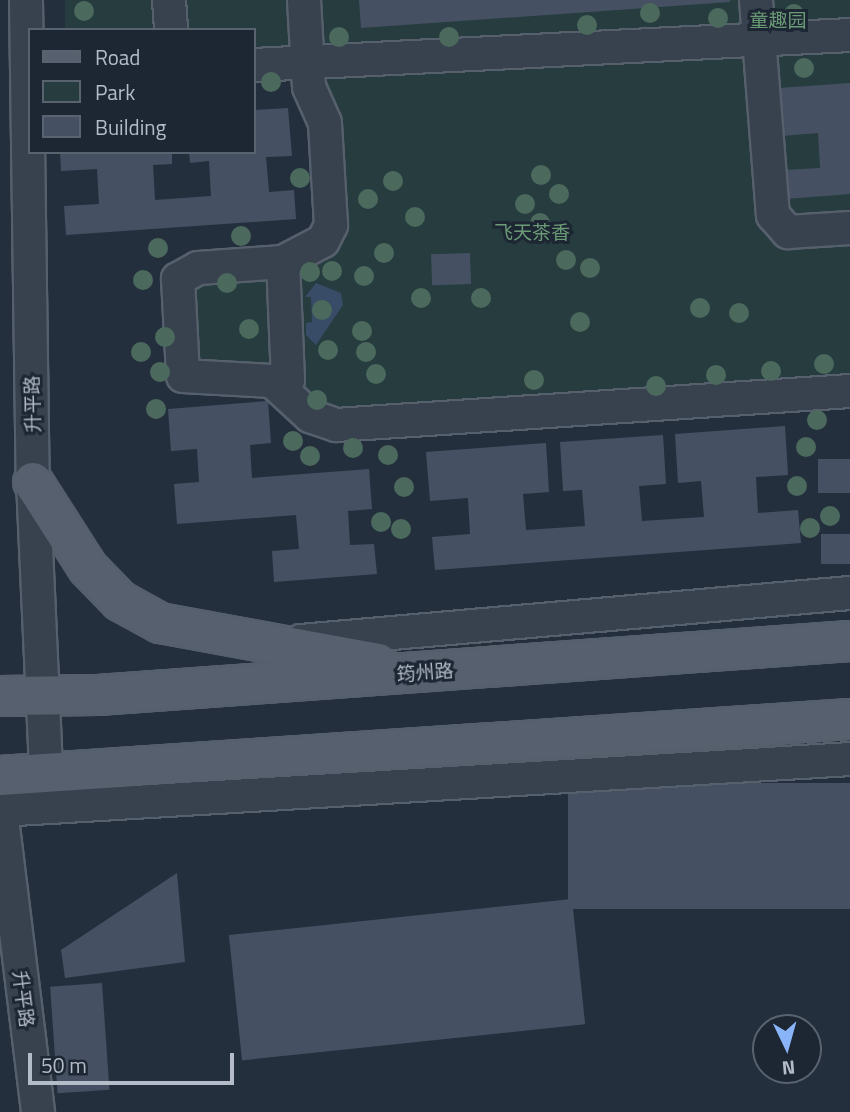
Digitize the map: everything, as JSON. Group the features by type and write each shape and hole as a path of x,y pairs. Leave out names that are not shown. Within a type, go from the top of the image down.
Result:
{"main road":[{"path":"33,482 88,568 120,601 160,623 283,643 421,672"},
{"name":"筠州路","path":"0,696 421,672 850,641"},
{"path":"0,776 46,790 850,719"}],"street":[{"name":"升平路","path":"26,0 28,138"},
{"path":"169,0 171,28"},
{"path":"304,0 309,87 325,123 331,225 323,241 283,262 198,268 175,285 183,376 251,377 283,390 310,416 336,425 850,391"},
{"path":"757,0 773,215 788,232 850,228"},
{"path":"256,65 760,41 850,34"},
{"name":"升平路","path":"28,154 33,482 46,790"},
{"path":"283,262 288,380 283,390"},
{"path":"283,643 850,593"},
{"path":"0,810 46,790 850,759"},
{"name":"升平路","path":"0,802 38,1112"}],"green space":[{"path":"65,0 160,0 160,28 65,28"},
{"name":"飞天茶香","path":"169,0 850,0 850,391 336,425 283,390 198,381 175,285 323,241 307,63 256,65 256,28 171,28"}],"water":[{"path":"316,283 341,293 343,305 316,345 306,335 306,323 312,322 311,297 305,297"}],"building":[{"path":"359,0 730,0 730,2 361,28"},
{"path":"850,83 850,194 786,199 784,170 820,168 818,133 782,136 779,88"},
{"path":"288,108 292,156 266,157 269,192 294,190 296,219 66,235 64,206 99,204 97,169 61,171 60,154 172,154 172,164 153,165 155,200 211,196 209,161 190,163 189,154 256,154 256,110"},
{"path":"470,253 471,284 432,285 431,254"},
{"path":"268,401 271,443 250,445 252,478 369,469 372,509 348,511 350,545 374,544 377,574 274,582 272,551 299,549 296,515 177,524 174,484 199,482 197,449 171,451 168,409"},
{"path":"785,426 788,475 756,477 758,513 798,510 801,543 435,570 432,537 470,534 468,498 430,501 426,452 546,443 549,492 523,494 526,530 585,526 582,490 563,491 560,442 663,435 666,484 639,486 642,521 704,517 701,481 678,483 675,434"},
{"path":"818,459 850,459 850,493 818,493"},
{"path":"821,534 850,534 850,564 821,564"},
{"path":"568,783 850,783 850,909 568,909"},
{"path":"177,873 185,962 65,978 61,950"},
{"path":"572,899 585,1024 242,1060 229,935"},
{"path":"102,983 109,1090 58,1093 50,987"}],"park label":[{"name":"童趣园","path":"778,20"}]}
